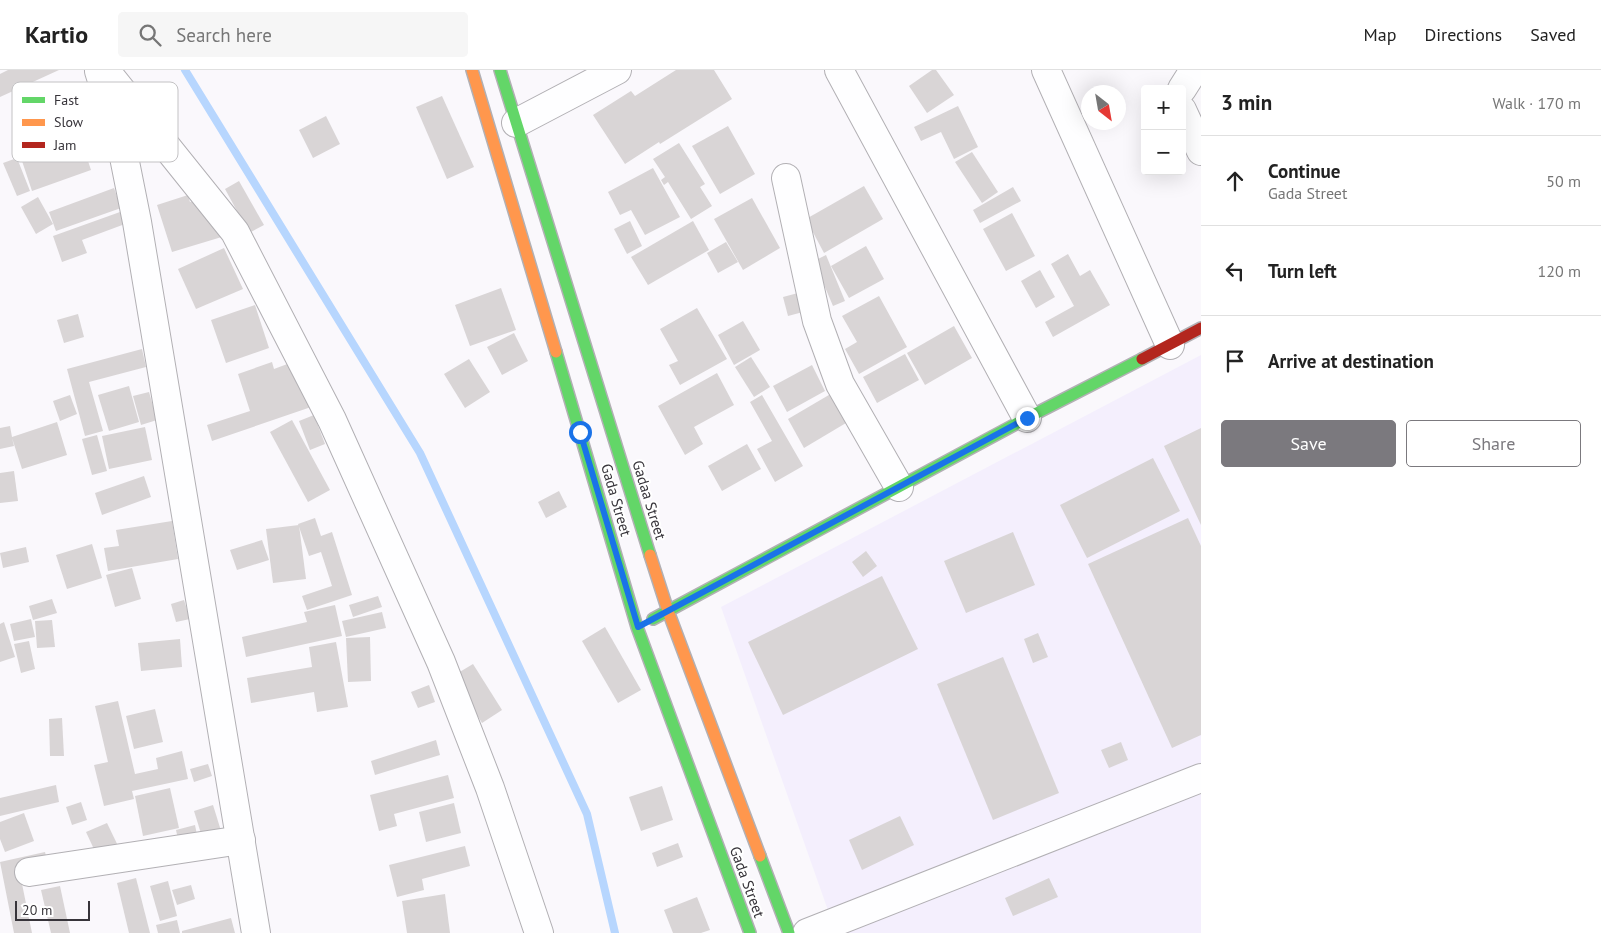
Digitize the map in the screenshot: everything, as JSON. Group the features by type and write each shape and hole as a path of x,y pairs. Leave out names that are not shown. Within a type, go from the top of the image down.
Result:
{"main road":[{"name":"Gada Street","path":"472,70 638,627 750,933"},
{"name":"Gadaa Street","path":"500,70 668,611 789,933"},
{"path":"638,627 1027,418 1201,328"}],"street":[{"path":"98,70 102,82"},
{"path":"105,70 115,82"},
{"path":"516,123 617,70"},
{"path":"839,70 1027,418"},
{"path":"1046,70 1170,345"},
{"path":"1185,85 1194,70"},
{"path":"1186,119 1201,151"},
{"path":"125,162 137,222 256,933"},
{"path":"178,162 234,232 332,420 441,662 490,788 539,933"},
{"path":"786,178 817,320 840,384 899,487"},
{"path":"807,933 1201,778"},
{"path":"29,872 241,840"}],"shaded area":[{"path":"1201,355 1201,933 836,933 721,607"}],"building":[{"path":"8,70 59,70 33,82 12,82 12,92 0,97 0,74"},
{"path":"676,70 714,70 732,99 625,164 593,115 631,91 635,96"},
{"path":"932,70 936,70 954,95 927,113 909,86"},
{"path":"442,96 474,167 447,179 416,107"},
{"path":"958,106 978,147 954,159 941,132 921,141 914,127"},
{"path":"326,116 340,144 313,158 299,130"},
{"path":"728,126 755,174 720,194 692,146"},
{"path":"679,143 705,184 700,187 712,206 691,219 668,182 664,185 661,180 665,177 653,159"},
{"path":"972,152 998,192 982,203 955,162"},
{"path":"12,160 12,162 19,162 30,191 17,196 3,163"},
{"path":"22,162 88,162 91,170 32,191"},
{"path":"653,168 680,217 645,235 631,210 620,215 608,192"},
{"path":"239,181 264,225 249,233 225,189"},
{"path":"864,186 883,219 824,253 806,219"},
{"path":"1013,187 1021,201 980,223 973,210"},
{"path":"114,188 121,208 56,231 49,212"},
{"path":"188,195 190,202 213,195 225,236 172,252 157,205"},
{"path":"38,197 53,224 36,234 21,207"},
{"path":"752,198 780,248 743,270 714,219"},
{"path":"120,212 125,224 82,240 87,253 62,262 53,236"},
{"path":"1012,213 1035,256 1006,271 983,229"},
{"path":"630,221 642,246 627,254 614,229"},
{"path":"693,221 709,250 648,285 631,257"},
{"path":"726,242 738,262 718,273 707,253"},
{"path":"866,246 884,279 849,298 831,266"},
{"path":"224,248 243,289 196,309 178,269"},
{"path":"1068,254 1080,276 1090,270 1110,305 1053,337 1045,322 1074,306 1051,264"},
{"path":"826,255 845,301 833,306 814,261"},
{"path":"1040,270 1055,297 1036,308 1021,281"},
{"path":"501,288 516,330 470,346 455,305"},
{"path":"798,293 803,312 788,316 783,297"},
{"path":"879,296 907,347 859,374 845,349 857,342 842,316"},
{"path":"255,305 269,348 226,363 211,320"},
{"path":"697,308 727,359 680,385 669,365 678,361 660,329"},
{"path":"78,314 84,337 64,343 57,320"},
{"path":"743,321 760,350 734,365 718,335"},
{"path":"954,326 972,358 925,385 907,353"},
{"path":"514,333 528,361 502,375 487,347"},
{"path":"142,349 146,367 89,382 103,431 85,436 67,369"},
{"path":"905,354 919,380 877,403 863,377"},
{"path":"751,357 770,387 754,397 735,367"},
{"path":"469,359 490,392 465,408 444,374"},
{"path":"298,360 314,406 212,441 207,425 250,411 238,374 272,362 274,369"},
{"path":"812,365 825,391 787,412 773,386"},
{"path":"717,373 734,405 694,427 703,444 685,455 658,406"},
{"path":"129,386 139,422 109,431 98,395"},
{"path":"149,392 157,420 141,425 133,396"},
{"path":"834,392 851,420 804,448 788,419"},
{"path":"70,395 77,414 60,421 53,401"},
{"path":"762,395 803,466 775,482 757,449 772,441 750,402"},
{"path":"314,415 325,444 310,450 299,421"},
{"path":"292,420 330,490 308,502 270,432"},
{"path":"57,422 67,455 22,469 12,438 14,446 0,449 0,428 10,426 12,437"},
{"path":"145,427 152,460 109,469 102,436"},
{"path":"1201,428 1201,525 1164,446"},
{"path":"97,435 107,471 92,475 82,439"},
{"path":"747,444 761,469 722,491 708,466"},
{"path":"1153,458 1180,511 1087,558 1060,505"},
{"path":"14,471 18,501 0,503 0,473"},
{"path":"144,476 151,497 102,515 95,493"},
{"path":"559,491 567,507 546,518 538,502"},
{"path":"315,518 321,536 332,532 352,595 307,610 302,596 332,586 321,552 309,556 298,524"},
{"path":"1188,518 1201,546 1201,735 1172,748 1088,564"},
{"path":"172,521 178,559 108,571 104,548 119,546 116,530"},
{"path":"299,525 306,579 273,583 266,529"},
{"path":"1013,532 1035,585 966,613 944,561"},
{"path":"262,540 269,560 237,570 230,550"},
{"path":"92,544 102,578 67,589 56,555"},
{"path":"26,547 29,562 3,568 0,553"},
{"path":"866,551 877,566 863,577 852,562"},
{"path":"132,568 141,599 115,607 106,575"},
{"path":"882,576 918,649 783,715 748,642"},
{"path":"378,596 382,607 353,617 349,605"},
{"path":"52,599 57,613 33,620 29,606"},
{"path":"184,600 190,619 176,622 171,604"},
{"path":"335,605 342,636 246,657 242,637 307,622 304,612"},
{"path":"382,612 386,628 346,637 342,621"},
{"path":"31,619 35,637 14,641 10,624"},
{"path":"52,620 55,647 37,648 35,621"},
{"path":"4,622 15,657 0,662 0,624"},
{"path":"605,627 641,690 618,703 582,641"},
{"path":"1038,633 1048,657 1033,663 1024,639"},
{"path":"370,637 371,681 348,682 346,638"},
{"path":"180,639 182,667 141,671 138,643"},
{"path":"29,641 35,669 21,673 14,644"},
{"path":"336,642 348,707 317,712 314,692 251,703 247,678 312,667 309,647"},
{"path":"1003,657 1059,793 993,820 937,684"},
{"path":"473,664 502,710 482,723 453,676"},
{"path":"429,685 435,702 418,708 411,692"},
{"path":"118,701 135,774 158,769 156,758 182,751 188,779 132,791 134,799 104,806 94,765 108,762 95,706"},
{"path":"155,709 163,742 134,749 126,716"},
{"path":"62,718 64,756 50,756 49,719"},
{"path":"436,740 440,755 375,775 371,761"},
{"path":"1121,742 1128,760 1109,768 1101,750"},
{"path":"208,764 212,776 194,782 190,769"},
{"path":"448,775 454,798 394,814 397,826 379,831 370,795"},
{"path":"56,785 59,802 0,816 0,798"},
{"path":"662,786 673,820 641,831 629,797"},
{"path":"170,788 179,828 143,836 135,796"},
{"path":"81,802 87,820 72,825 66,807"},
{"path":"454,803 461,833 426,842 419,812"},
{"path":"213,805 222,834 203,840 194,811"},
{"path":"24,813 34,841 5,852 0,839 0,822"},
{"path":"900,816 914,845 862,870 849,840"},
{"path":"107,823 120,850 99,860 86,832"},
{"path":"195,825 198,840 179,844 176,830"},
{"path":"678,843 683,857 657,867 652,853"},
{"path":"465,846 470,866 422,879 424,890 397,897 389,865"},
{"path":"45,852 49,868 20,874 32,933 14,933 0,862"},
{"path":"136,878 150,933 129,933 117,883"},
{"path":"1049,878 1058,897 1013,916 1005,898"},
{"path":"168,881 177,916 160,921 150,886"},
{"path":"191,885 195,899 177,905 172,890"},
{"path":"60,886 70,933 51,933 41,890"},
{"path":"445,894 450,933 407,933 402,901"},
{"path":"697,897 710,930 701,933 673,933 664,910"},
{"path":"231,918 235,933 182,933 182,931"},
{"path":"177,920 180,933 158,933 156,925"}],"waterway":[{"path":"185,70 420,453 587,814 615,933"}],"traffic: fast":[{"path":"500,70 650,555"},
{"path":"556,352 637,627 750,933"},
{"path":"653,619 1027,418 1142,359"},
{"path":"760,856 789,933"}],"traffic: slow":[{"path":"472,70 556,352"},
{"path":"650,555 668,611 760,856"}],"traffic: jam":[{"path":"1142,359 1201,328"}],"route":[{"path":"580,432 638,627 1027,418"}]}
